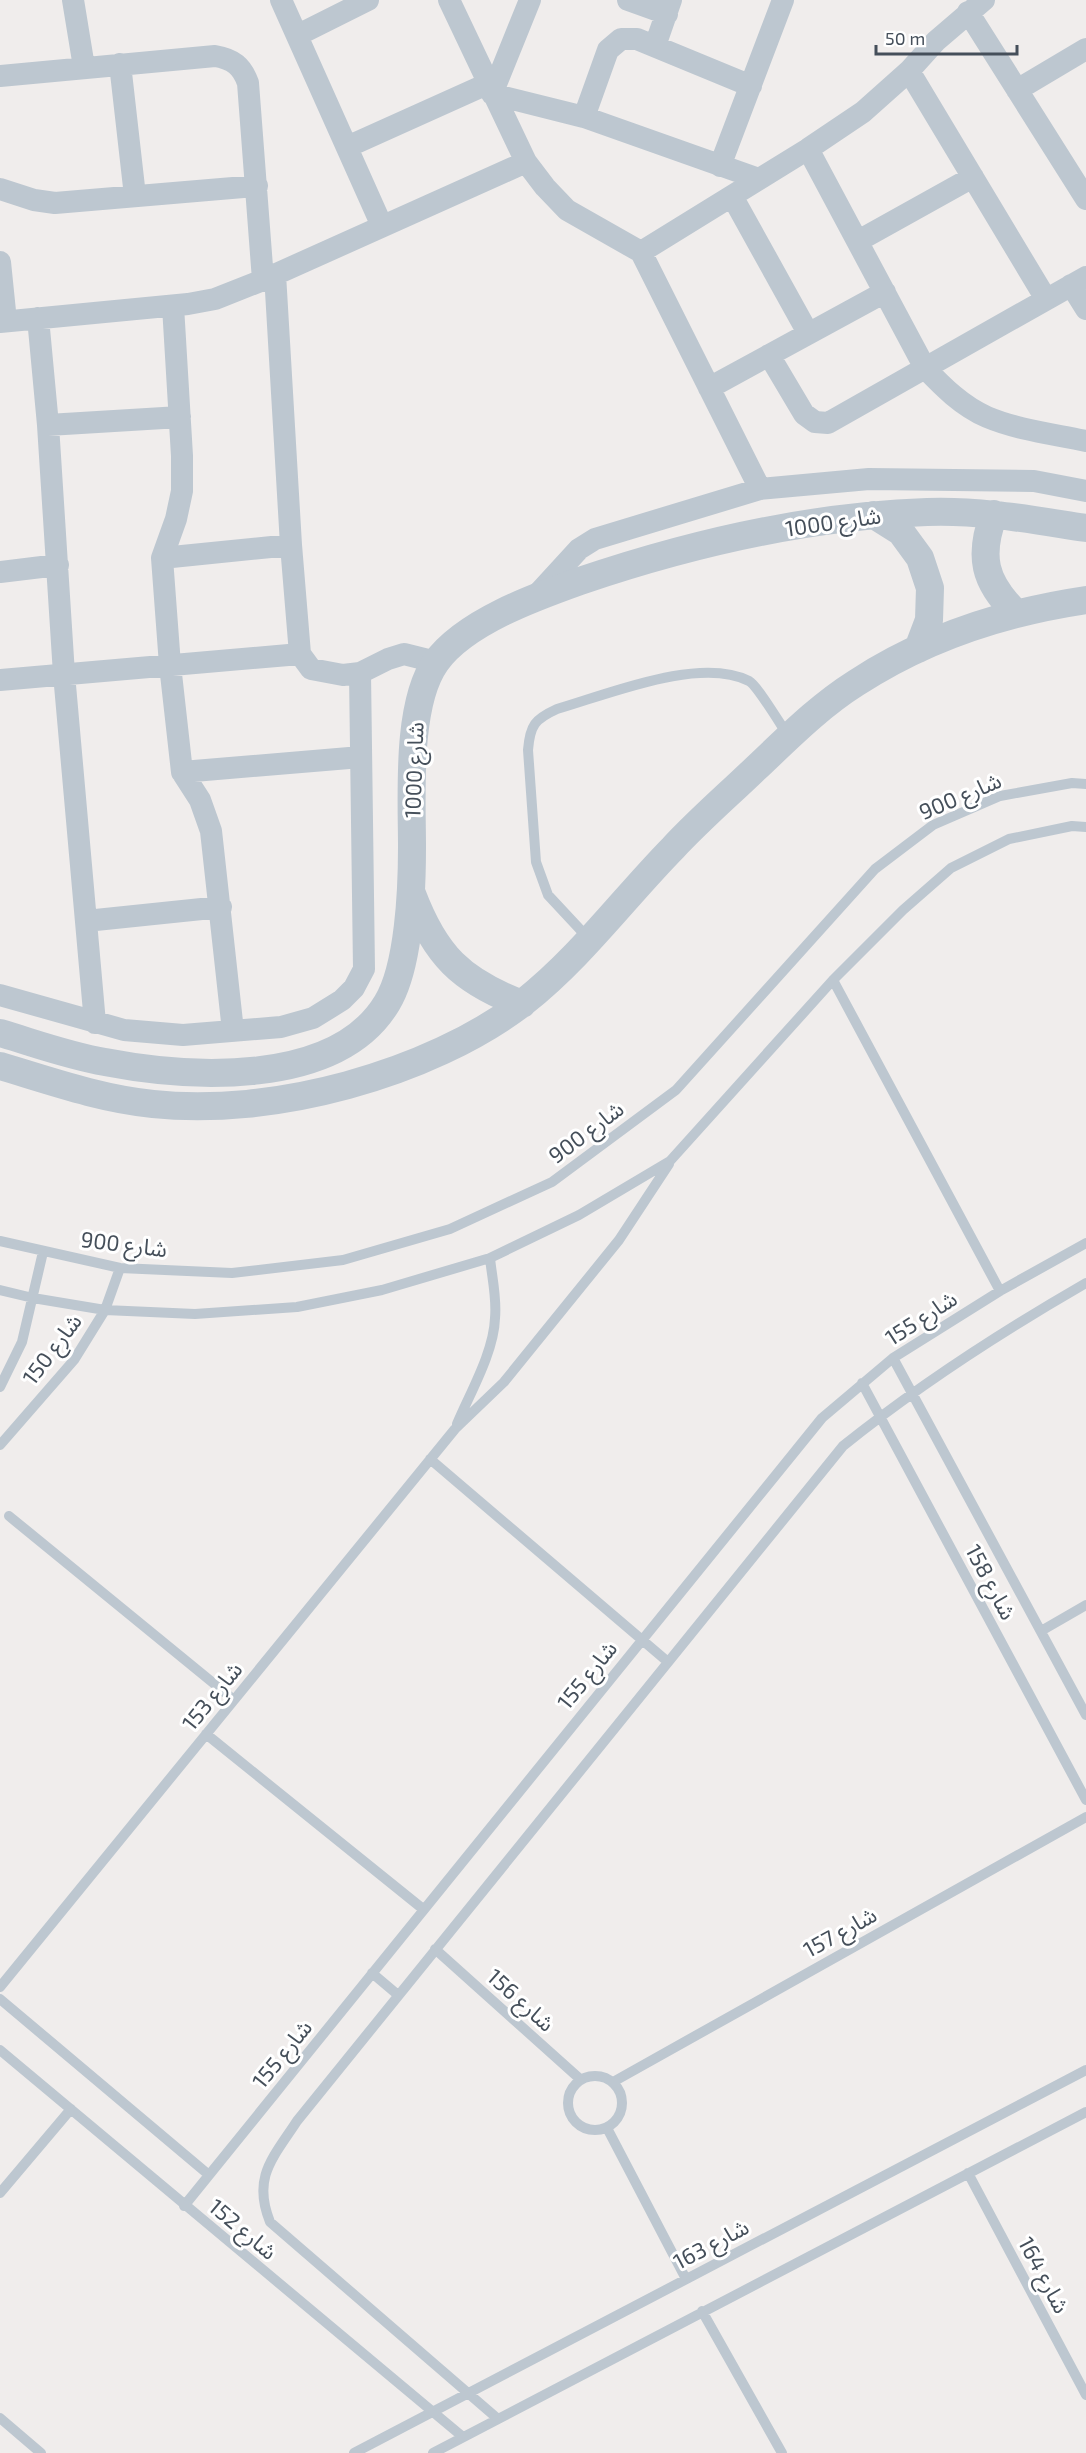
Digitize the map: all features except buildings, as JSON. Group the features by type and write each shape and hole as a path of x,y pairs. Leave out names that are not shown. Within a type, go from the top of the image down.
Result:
{"street":[{"path":"73,0 84,67"},
{"path":"281,0 382,226"},
{"path":"298,35 368,0"},
{"path":"449,0 526,162 545,187 567,210 641,252 760,489"},
{"path":"490,89 530,0"},
{"path":"628,0 669,7 655,46"},
{"path":"720,166 783,0"},
{"path":"641,252 808,149 863,112 909,71 936,41 976,6 1017,90 1086,199"},
{"path":"584,117 605,57 614,44 629,38 655,46 751,86"},
{"path":"1017,90 1086,49"},
{"path":"0,76 215,57 226,58 237,63 244,72 248,83 257,186 269,277 300,654 312,669 343,675 360,673 404,654 436,662"},
{"path":"120,64 135,196"},
{"path":"909,71 1046,299"},
{"path":"347,147 490,89 584,117 759,179"},
{"path":"808,149 925,368 942,386 962,403 986,416 1086,441"},
{"path":"0,262 3,321 173,306 215,299 526,162"},
{"path":"858,241 973,177"},
{"path":"0,189 34,200 56,203 257,186"},
{"path":"732,196 808,333"},
{"path":"769,355 804,414 815,422 828,423 1079,281 1086,309"},
{"path":"709,388 885,292"},
{"path":"173,306 182,491 176,519 162,558 170,665 182,772 200,800 212,831 233,1031"},
{"path":"38,318 48,425 64,674 94,1023"},
{"path":"48,425 180,417"},
{"path":"535,597 579,549 595,539 760,489 869,479 1034,481 1086,491"},
{"name":"شارع 1000","path":"0,1033 100,1062 148,1070 230,1072 262,1070 308,1060 358,1036 387,1004 398,980 412,894 414,729 417,712 436,662 460,639 486,621 535,597 619,568 724,539 804,524 874,515 931,512 994,514 1086,528"},
{"path":"994,514 986,534 984,557 989,578 1000,598 1016,613"},
{"path":"874,515 901,532 920,558 927,578 930,588 929,620 918,649"},
{"path":"162,558 291,545"},
{"path":"0,572 58,565"},
{"path":"0,1066 103,1096 154,1105 199,1107 251,1104 303,1097 362,1082 407,1066 468,1038 522,1004 561,969 674,846 817,711 856,682 952,634 1016,613 1086,600"},
{"path":"0,680 300,654"},
{"path":"0,995 94,1023 154,1034 183,1035 280,1027 313,1018 342,1000 354,988 364,969 360,673"},
{"path":"182,772 361,757"},
{"path":"412,894 424,924 436,943 464,975 492,992 522,1004"},
{"path":"86,921 221,907"}],"lane":[{"path":"589,939 548,895 536,862 528,750 530,731 540,716 681,673 716,671 751,682 789,737"},
{"name":"شارع 900","path":"0,1241 120,1268 232,1272 343,1260 450,1229 552,1182 676,1090 875,869 933,825 1000,796 1072,783 1086,784"},
{"path":"455,1429 504,1382 619,1240 670,1161 833,980 903,910 951,867 1009,839 1072,826 1086,826"},
{"path":"833,980 1000,1291"},
{"path":"0,1290 105,1310 195,1314 297,1307 382,1290 490,1258 579,1215 670,1161"},
{"name":"شارع 155","path":"184,2206 822,1418 893,1358 1000,1291 1086,1243"},
{"name":"شارع 150","path":"0,1386 22,1342 43,1252"},
{"path":"455,1429 492,1338 495,1300 490,1258"},
{"name":"شارع 150","path":"0,1444 74,1360 105,1310 120,1268"},
{"path":"372,1973 398,1995 843,1446 912,1392 1017,1323 1086,1283"},
{"name":"شارع 158","path":"893,1358 1086,1714"},
{"name":"شارع 158","path":"862,1383 1086,1800"},
{"name":"شارع 153","path":"0,1987 455,1429"},
{"path":"430,1459 668,1662"},
{"path":"9,1516 234,1700"},
{"path":"1041,1631 1086,1605"},
{"path":"206,1734 423,1909"},
{"name":"شارع 157","path":"614,2082 1086,1817"},
{"name":"شارع 156","path":"435,1949 580,2079"},
{"name":"شارع 152","path":"398,1995 297,2121 271,2161 263,2181 262,2202 270,2222 498,2419"},
{"name":"شارع 152","path":"0,1999 209,2175"},
{"name":"شارع 152","path":"0,2050 463,2437"},
{"name":"شارع 163","path":"354,2453 1086,2070"},
{"path":"592,2075 614,2082 621,2093 622,2107 618,2119 607,2128 591,2131 576,2123 568,2109 569,2092 580,2079 592,2075"},
{"path":"0,2193 70,2109"},
{"path":"433,2453 1086,2112"},
{"path":"607,2128 686,2279"},
{"name":"شارع 164","path":"968,2173 1086,2395"},
{"path":"702,2311 782,2453"},
{"path":"0,2418 41,2453"}]}
